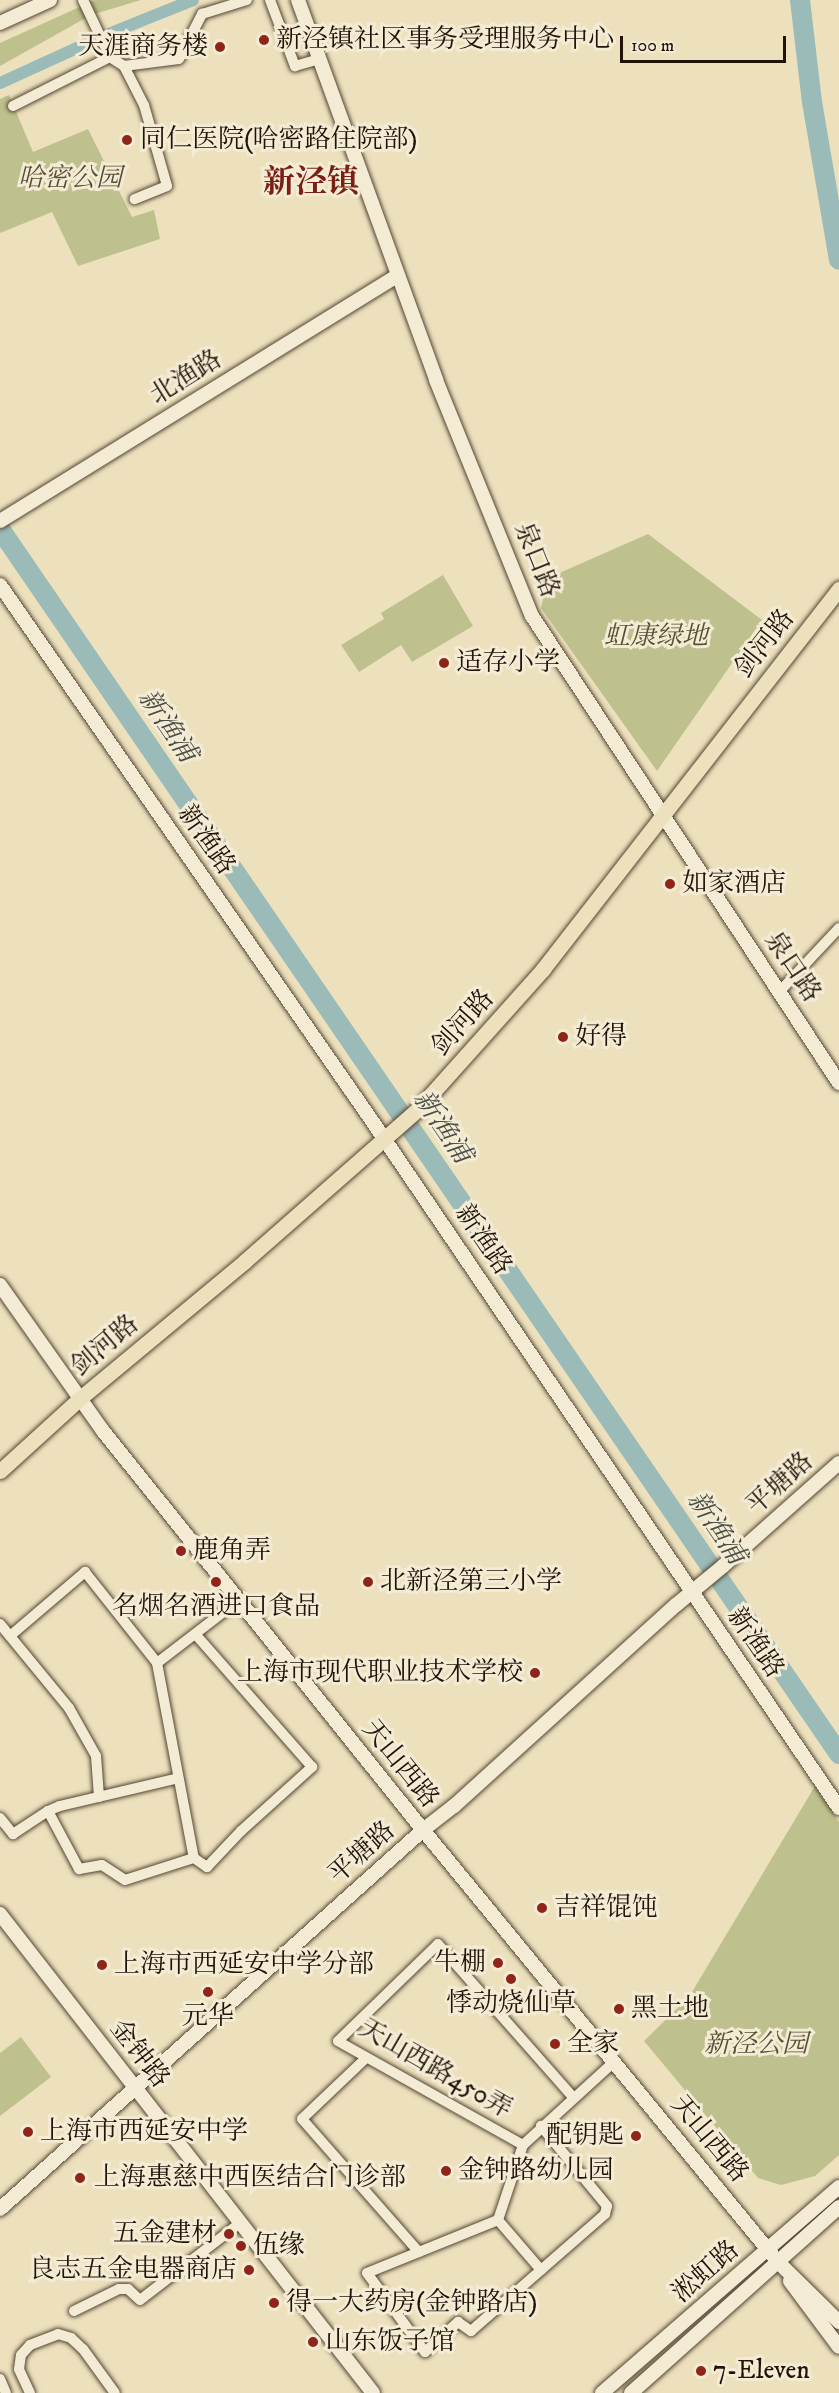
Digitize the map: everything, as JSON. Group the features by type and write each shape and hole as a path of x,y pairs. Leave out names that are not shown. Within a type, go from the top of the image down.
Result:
{"main road":[{"name":"剑河路","path":"0,1471 79,1399 385,1140 418,1109 543,969 839,589"}],"street":[{"path":"0,23 50,0"},
{"path":"83,0 110,57 124,66 144,105 166,186 134,199"},
{"path":"124,66 179,59 201,14 247,0"},
{"path":"270,0 295,66 319,59"},
{"name":"泉口路","path":"298,0 397,276 532,616 661,816 780,991 839,1083"},
{"path":"13,106 110,57"},
{"name":"北渔路","path":"3,519 397,276"},
{"name":"新渔路","path":"0,585 385,1140 839,1808"},
{"path":"780,991 839,928"},
{"name":"天山西路","path":"0,1285 79,1399 423,1830 778,2262 839,2322"},
{"name":"平塘路","path":"0,2209 423,1830 454,1806 839,1463"},
{"path":"10,1636 85,1572 157,1663 194,1858 207,1867 241,1831 312,1767 196,1635"},
{"path":"157,1663 239,1600"},
{"path":"0,1624 69,1708 96,1756 99,1797"},
{"path":"0,1818 13,1834 48,1811 178,1778"},
{"path":"48,1811 79,1869 102,1865 125,1880 194,1858"},
{"name":"金钟路","path":"0,1914 371,2392"},
{"name":"天山西路450弄","path":"523,2145 338,2041 438,1944 573,2097"},
{"path":"366,2058 302,2119 419,2252"},
{"name":"天山西路450弄","path":"498,2220 523,2145 541,2126 614,2062"},
{"name":"天山西路450弄","path":"541,2126 607,2206 605,2214 541,2270"},
{"name":"淞虹路","path":"602,2393 839,2187"},
{"name":"淞虹路","path":"631,2393 839,2207"},
{"path":"498,2220 541,2270 471,2331 458,2322 425,2352 367,2273 419,2252 498,2220"},
{"path":"74,2311 119,2289 128,2289 140,2300 240,2223"},
{"name":"天山西路","path":"778,2262 803,2301 839,2348"},
{"path":"30,2393 19,2368 21,2355 30,2345 58,2334 71,2338 83,2349 115,2393"},
{"path":"0,2379 6,2393"}],"green space":[{"path":"95,0 141,0 91,15 0,66 0,43"},
{"name":"哈密公园","path":"9,95 33,152 88,129 132,217 154,210 160,239 78,266 52,212 0,233 0,99"},
{"name":"虹康绿地","path":"648,534 762,620 657,771 541,608 548,578"},
{"path":"443,575 473,626 412,662 401,645 359,672 341,645 384,619 381,613"},
{"name":"新泾公园","path":"815,1786 839,1822 839,2155 815,2176 781,2185 758,2178 644,2041 689,1997"},
{"path":"21,2037 51,2077 0,2116 0,2053"}],"waterway":[{"path":"0,83 101,37 193,0"},
{"path":"800,0 812,102 839,260"},
{"name":"新渔浦","path":"0,529 839,1754"}],"place":[{"name":"新泾镇社区事务受理服务中心","path":"264,40"},
{"name":"天涯商务楼","path":"220,47"},
{"name":"同仁医院(哈密路住院部)","path":"127,140"},
{"name":"适存小学","path":"444,663"},
{"name":"如家酒店","path":"670,884"},
{"name":"好得","path":"563,1037"},
{"name":"鹿角弄","path":"181,1551"},
{"name":"名烟名酒进口食品","path":"216,1582"},
{"name":"北新泾第三小学","path":"368,1582"},
{"name":"上海市现代职业技术学校","path":"535,1673"},
{"name":"吉祥馄饨","path":"542,1908"},
{"name":"牛棚","path":"498,1963"},
{"name":"上海市西延安中学分部","path":"102,1965"},
{"name":"悸动烧仙草","path":"511,1979"},
{"name":"元华","path":"208,1992"},
{"name":"黑土地","path":"619,2009"},
{"name":"全家","path":"555,2044"},
{"name":"上海市西延安中学","path":"28,2132"},
{"name":"配钥匙","path":"636,2136"},
{"name":"金钟路幼儿园","path":"446,2171"},
{"name":"上海惠慈中西医结合门诊部","path":"80,2178"},
{"name":"五金建材","path":"229,2234"},
{"name":"伍缘","path":"241,2246"},
{"name":"良志五金电器商店","path":"249,2270"},
{"name":"得一大药房(金钟路店)","path":"274,2303"},
{"name":"山东饭子馆","path":"313,2342"},
{"name":"7-Eleven","path":"701,2371"}],"district":[{"name":"新泾镇","path":"311,183"}]}
